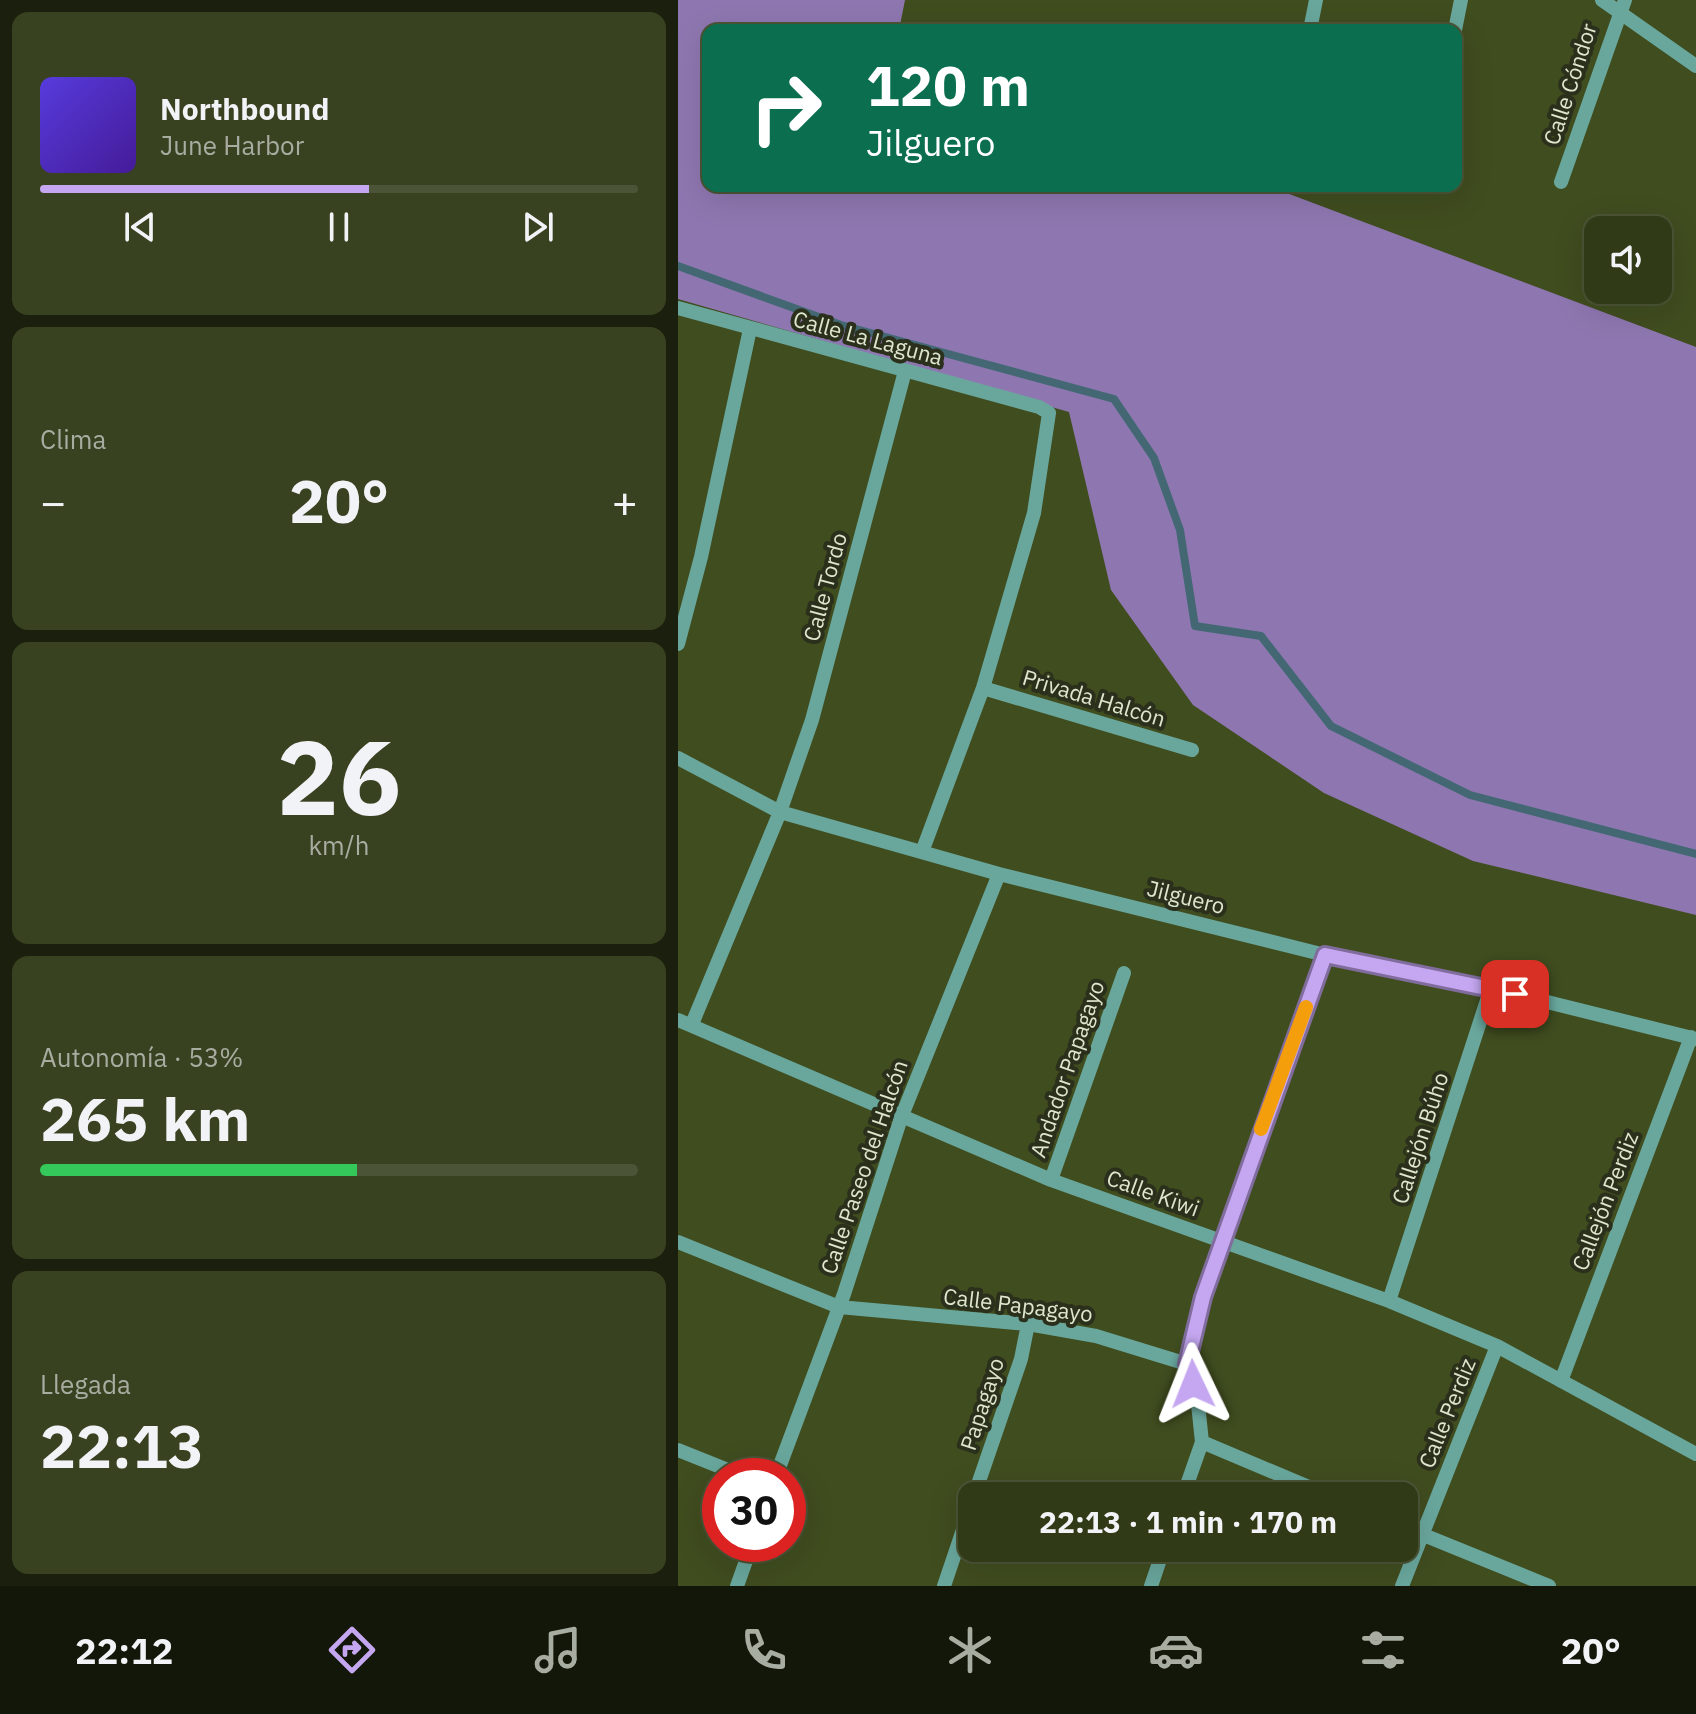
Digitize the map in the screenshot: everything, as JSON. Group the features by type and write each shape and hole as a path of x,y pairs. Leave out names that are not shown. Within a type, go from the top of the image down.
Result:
{"street":[{"path":"1311,24 1316,0"},
{"path":"1456,24 1461,0"},
{"path":"1602,0 1621,5 1696,66"},
{"name":"Calle Cóndor","path":"1561,182 1621,5"},
{"name":"Calle La Laguna","path":"678,308 1047,410 1050,417 1034,513 983,688"},
{"path":"678,644 701,557 750,329"},
{"name":"Calle Tordo","path":"685,1022 780,812 812,720 905,371"},
{"path":"922,852 983,688"},
{"name":"Privada Halcón","path":"983,688 1192,750"},
{"name":"Jilguero","path":"678,758 780,812 999,874 1325,955 1491,988 1693,1038"},
{"name":"Calle Paseo del Halcón","path":"783,1458 839,1307 901,1118 999,874"},
{"path":"1188,1482 1202,1442 1198,1404 1187,1364 1221,1241 1325,955"},
{"name":"Andador Papagayo","path":"1051,1180 1124,973"},
{"name":"Callejón Búho","path":"1389,1301 1491,988"},
{"name":"Calle Kiwi","path":"685,1022 901,1118 1051,1180 1389,1301 1497,1346 1696,1454"},
{"name":"Callejón Perdiz","path":"1561,1381 1693,1038"},
{"name":"Calle Papagayo","path":"678,1242 839,1307 1028,1324 1096,1336 1187,1364"},
{"name":"Papagayo","path":"979,1482 1021,1359 1028,1324"},
{"name":"Calle Perdiz","path":"1402,1586 1497,1346"},
{"path":"1202,1442 1297,1482"},
{"path":"678,1450 702,1460"},
{"path":"1418,1533 1549,1586"},
{"path":"944,1586 958,1544"},
{"path":"737,1586 746,1562"},
{"path":"1151,1586 1159,1562"}],"shaded area":[{"path":"678,0 905,0 900,24 702,24 702,192 1284,192 1696,347 1696,915 1473,861 1324,793 1193,705 1111,590 1069,412 678,299"}],"waterway":[{"path":"678,266 841,325 1114,399 1154,458 1180,530 1195,626 1261,636 1331,726 1470,795 1696,854"}],"slow traffic":[{"path":"1261,1129 1306,1007"}],"route":[{"path":"1193,1384 1187,1364 1203,1297 1325,955 1515,994"}]}
